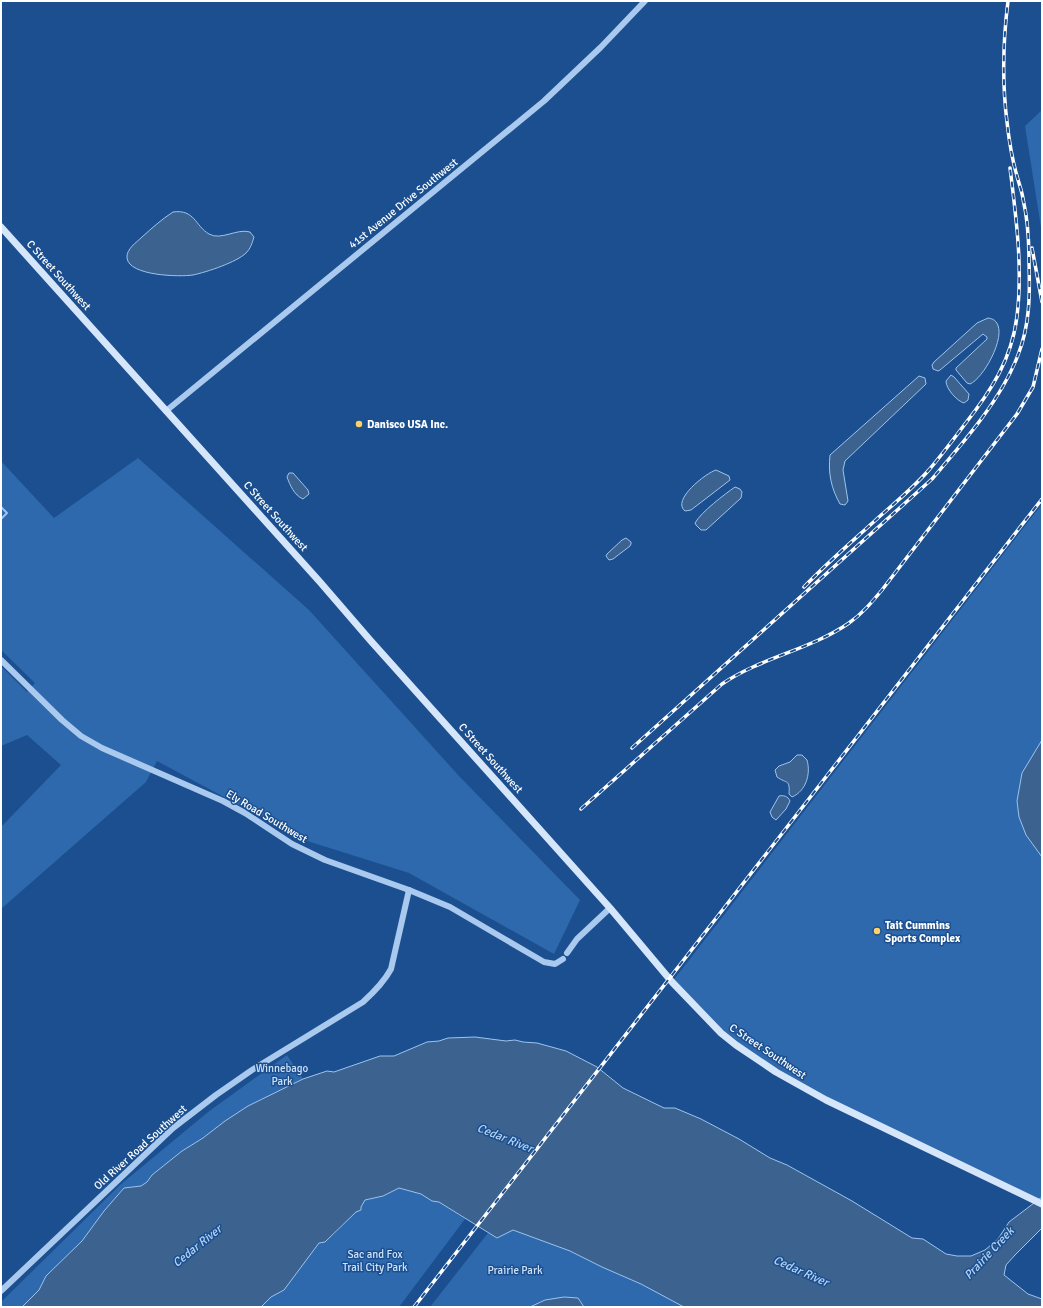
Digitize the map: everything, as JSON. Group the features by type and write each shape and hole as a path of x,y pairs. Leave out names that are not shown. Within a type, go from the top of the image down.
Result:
{"main road":[{"name":"C Street Southwest","path":"1,227 610,908 672,982 725,1037 776,1072 826,1100 1042,1204"}],"street":[{"name":"41st Avenue Drive Southwest","path":"166,411 544,101 601,47 645,1"},
{"name":"Ely Road Southwest","path":"1,660 62,720 81,736 102,748 245,812 292,844 325,860 450,906 544,962 556,964 563,959"},
{"name":"Old River Road Southwest","path":"1,1290 173,1128 252,1070 364,1002 387,977 391,969 409,890"},
{"path":"567,953 577,939 610,908"}],"green space":[{"path":"1042,110 1042,234 1025,126"},
{"path":"138,458 309,610 459,776 580,900 554,954 409,873 304,840 157,761 146,782 1,909 1,827 61,765 27,735 1,746 1,666 27,692 35,683 1,650 1,461 54,518"},
{"name":"Tait Cummins Sports Complex","path":"1042,504 1042,1204 863,1119 736,1045 672,982"},
{"name":"Winnebago Park","path":"287,1055 303,1079 248,1106 225,1121 203,1138 182,1151 152,1175 147,1182 141,1186 124,1188 104,1211 82,1241 46,1276 39,1290 29,1301 22,1307 1,1307 1,1302 120,1185 208,1112"},
{"name":"Sac and Fox Trail City Park","path":"399,1188 421,1194 432,1201 439,1202 465,1219 399,1307 261,1307 271,1297 284,1290 319,1243 333,1235 356,1212 361,1210 365,1200 383,1196"},
{"name":"Prairie Park","path":"513,1230 570,1251 641,1284 684,1307 430,1307 488,1233 497,1238"}],"water":[{"path":"173,212 186,213 194,219 204,231 214,236 245,231 250,232 254,237 246,253 236,260 214,269 193,275 177,276 156,274 136,269 130,264 127,258 128,252 135,243 153,227"},
{"path":"988,318 996,321 999,329 998,338 990,361 976,379 970,384 967,383 956,368 987,339 987,337 983,334 940,370 938,371 933,369 932,365 934,362 977,323"},
{"path":"951,375 969,394 968,400 964,403 955,397 946,384 946,381"},
{"path":"919,376 925,378 926,384 845,461 843,470 848,501 845,505 840,504 834,492 831,480 829,468 830,455"},
{"path":"716,470 729,476 730,480 691,510 685,511 682,506 686,494 698,481"},
{"path":"289,473 293,473 308,490 309,494 303,499 297,495 291,486 287,477"},
{"path":"735,487 740,489 742,492 741,498 706,530 701,530 695,523 698,519"},
{"path":"626,538 631,542 630,546 613,559 609,560 606,556 607,554"},
{"path":"1042,740 1042,857 1026,835 1019,817 1017,801 1022,773"},
{"path":"797,755 802,755 807,760 808,776 801,791 792,797 789,794 789,786 787,782 777,777 775,770 779,766 790,762"},
{"path":"779,796 785,796 790,801 786,809 776,820 772,817 770,812"},
{"path":"475,1037 537,1043 566,1051 597,1067 623,1088 664,1108 675,1108 701,1119 739,1139 770,1158 787,1165 852,1201 912,1238 923,1239 946,1254 971,1256 985,1250 998,1239 1009,1222 1042,1197 1042,1228 1006,1265 1004,1275 1028,1294 1042,1299 1042,1307 684,1307 641,1284 570,1251 513,1230 497,1238 439,1202 432,1201 421,1194 399,1188 383,1196 365,1200 361,1210 356,1212 325,1242 319,1243 284,1290 271,1297 261,1307 22,1307 39,1290 46,1276 82,1241 104,1211 124,1188 141,1186 147,1182 152,1175 182,1151 248,1106 303,1079 327,1071 334,1072 380,1056 394,1056 427,1042 439,1041 448,1038"},
{"path":"564,1297 578,1298 584,1307 530,1307 545,1300"}],"waterway":[{"path":"1,507 7,513 1,519"}],"railway":[{"path":"632,748 932,479 980,420 1011,372 1025,332 1029,298 1029,274 1026,215 1012,156 1005,107 1004,62 1008,1"},
{"path":"804,587 928,471 974,412 992,387 999,374 1014,332 1019,298 1018,242 1010,168"},
{"path":"1032,248 1042,302"},
{"path":"581,809 722,684 753,667 834,632 863,612 882,590 1017,414 1033,387 1042,349"},
{"path":"414,1307 1042,499"}],"place":[{"name":"Danisco USA Inc.","path":"359,424"},
{"name":"Tait Cummins Sports Complex","path":"877,931"}],"water label":[{"name":"Cedar River","path":"505,1138"},
{"name":"Cedar River","path":"197,1246"},
{"name":"Prairie Creek","path":"989,1253"},
{"name":"Cedar River","path":"801,1271"}]}
